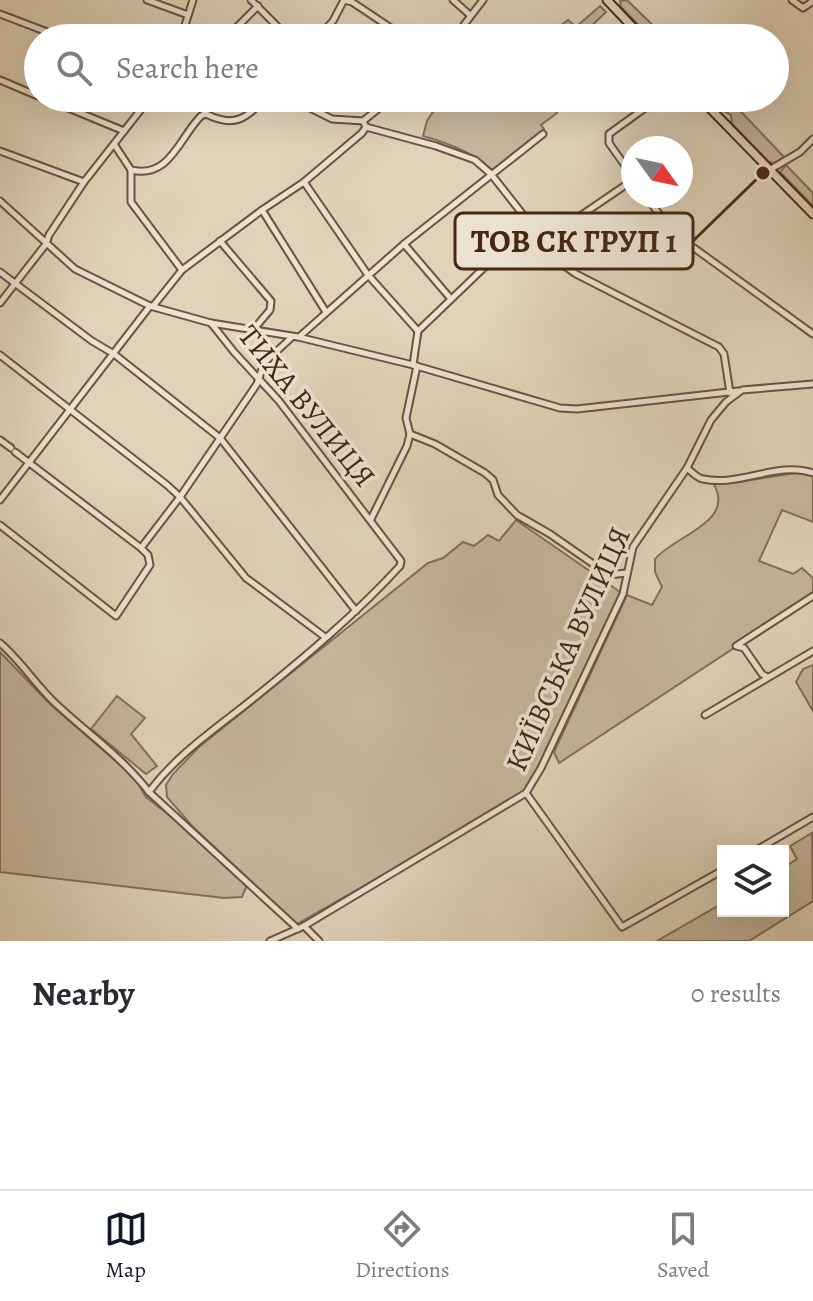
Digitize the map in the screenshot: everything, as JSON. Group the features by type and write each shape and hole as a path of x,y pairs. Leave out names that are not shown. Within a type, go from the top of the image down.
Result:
{"main road":[{"path":"610,1 631,24"},
{"path":"714,112 813,214"}],"street":[{"path":"147,0 188,15"},
{"path":"185,24 193,0"},
{"path":"251,0 275,24"},
{"path":"330,24 344,0 385,24"},
{"path":"453,0 470,15"},
{"path":"464,24 483,0"},
{"path":"792,0 803,8 813,1"},
{"path":"240,24 258,6"},
{"path":"0,14 26,24"},
{"path":"0,80 24,90"},
{"path":"78,112 124,131"},
{"path":"0,303 46,244 84,182 139,112"},
{"path":"131,170 150,171 167,162 197,120 206,114 229,122 252,112"},
{"path":"318,112 332,119 364,124 475,160 491,174 542,242 546,253 576,274 719,347 724,354 730,393"},
{"path":"0,500 27,462 182,270 304,182 362,133 364,124 377,112"},
{"path":"621,160 609,143 609,134 639,112"},
{"path":"141,548 257,384 270,354 295,337 404,244 543,134"},
{"path":"771,169 800,152 813,139"},
{"path":"114,144 131,170 131,202 182,270"},
{"path":"0,151 84,182"},
{"path":"304,182 368,275 418,331"},
{"path":"415,365 418,331 512,244 542,242 621,186"},
{"path":"0,201 75,269 152,306 211,323 295,337 415,365 560,408 577,409 813,384"},
{"path":"655,208 670,229 683,240 813,334"},
{"path":"262,210 326,312"},
{"path":"220,241 271,301 270,310 254,329"},
{"path":"404,244 451,299"},
{"path":"0,272 114,354 220,438 356,611"},
{"name":"ТИХА ВУЛИЦЯ","path":"211,323 279,401 371,519 407,446 410,434 406,418 415,365"},
{"path":"0,355 180,497 246,578 325,637"},
{"name":"КИЇВСЬКА ВУЛИЦЯ","path":"270,941 301,928 526,793 541,768 623,594 633,547 687,468 711,420 726,402 742,390"},
{"name":"ТИХА ВУЛИЦЯ","path":"410,434 445,449 485,473 493,480 498,495 517,515 609,575 626,573"},
{"path":"0,440 141,548 148,555 150,565 116,616 0,525"},
{"path":"687,468 700,479 734,480 778,471 803,470 813,473"},
{"path":"149,792 187,749 267,688 356,611 400,566 399,555 371,519"},
{"path":"767,677 744,648 736,646 813,596"},
{"path":"0,643 51,699 136,774 149,792 319,941"},
{"path":"705,715 813,651"},
{"path":"526,793 622,927 717,873"},
{"path":"766,845 812,820"}],"shaded area":[{"path":"627,0 652,24 637,24 621,7 620,1"},
{"path":"600,6 606,12 594,24 579,24"},
{"path":"433,112 557,113 541,125 544,129 492,170 468,153 423,136"},
{"path":"726,112 741,112 785,158 775,163 769,162 732,124 731,115"},
{"path":"786,165 813,193 813,206 780,172"},
{"path":"803,472 813,476 813,522 782,510 759,561 793,574 802,568 813,578 813,596 559,763 554,752 627,595 652,605 662,587 655,572 655,559 710,518 717,508 718,496 713,483"},
{"path":"516,520 623,594 526,793 297,924 193,827 167,797 166,785 199,747 428,563 443,558 463,542 474,546 488,535 499,541"},
{"path":"0,652 50,704 134,777 146,797 189,831 247,885 242,897 224,898 0,872"},
{"path":"813,665 813,711 796,682 803,669"},
{"path":"117,696 145,718 131,734 157,766 146,774 91,729"},
{"path":"812,833 813,901 789,916 789,864 797,859 790,846"},
{"path":"717,906 717,917 787,917 749,941 657,941"}],"place":[{"name":"ТОВ СК ГРУП 1","path":"763,173"}]}
